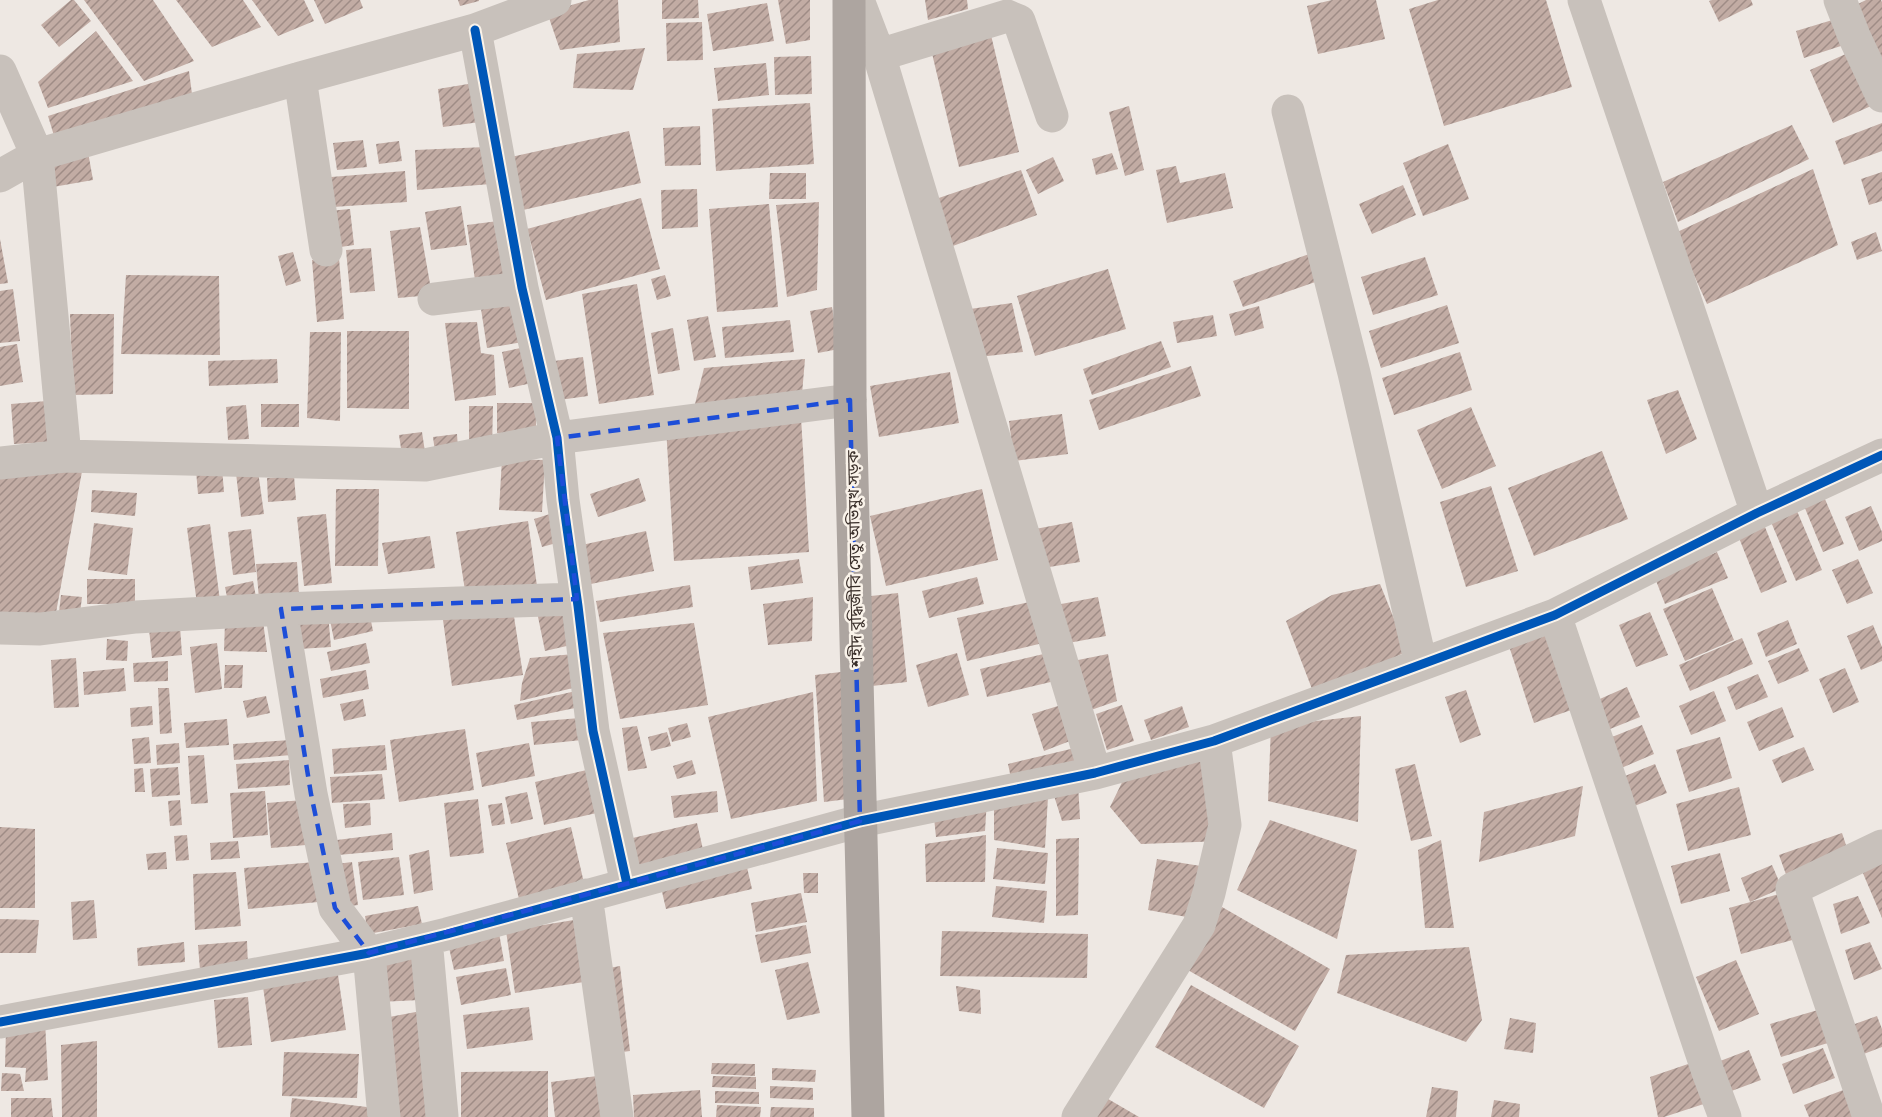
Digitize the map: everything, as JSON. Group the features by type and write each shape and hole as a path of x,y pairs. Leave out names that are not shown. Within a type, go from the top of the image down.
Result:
{"main road":[{"name":"শহীদ বুদ্ধিজীবি সেতু অভিমুখ সড়ক","path":"849,0 850,400 868,1117"}],"street":[{"path":"0,176 38,155 300,78 475,30 555,0"},
{"path":"858,0 879,55 1036,595 1095,773"},
{"path":"1584,0 1756,513"},
{"path":"1840,0 1882,96"},
{"path":"879,55 1007,16 1019,21 1052,116"},
{"path":"475,30 522,288 557,438 593,731 627,884"},
{"path":"0,71 38,155 65,456"},
{"path":"300,78 326,250"},
{"path":"1288,111 1354,373 1421,664"},
{"path":"434,299 522,288"},
{"path":"0,463 65,456 425,465 557,438 850,400"},
{"path":"0,1022 369,953 860,821 1095,773 1214,741 1555,615 1756,513 1882,455"},
{"path":"0,628 40,629 136,617 281,609 577,599"},
{"path":"281,609 311,794 335,908 369,953 384,1117"},
{"path":"1555,615 1725,1117"},
{"path":"1078,1117 1199,925 1225,825 1214,741"},
{"path":"1869,1117 1792,890 1882,846"},
{"path":"586,895 617,1117"},
{"path":"426,939 442,1116"}],"highlighted area":[{"path":"850,400 860,821 369,953 335,908 311,794 281,609 577,599 557,438"}],"building":[{"path":"71,0 74,0 91,21 59,47 41,25"},
{"path":"84,0 153,0 194,61 144,81"},
{"path":"176,0 243,0 261,27 212,47"},
{"path":"252,0 304,0 314,21 278,36"},
{"path":"314,0 360,0 363,8 325,24"},
{"path":"458,0 479,0 479,1 460,6"},
{"path":"589,0 618,0 620,42 560,50 547,12"},
{"path":"662,0 698,0 699,18 662,19"},
{"path":"778,0 810,0 810,40 786,44"},
{"path":"925,0 967,0 968,9 928,20"},
{"path":"1332,0 1376,0 1385,39 1318,54 1307,6"},
{"path":"1438,0 1546,0 1572,87 1444,126 1409,9"},
{"path":"1751,0 1753,5 1719,22 1709,1"},
{"path":"1866,0 1881,0 1882,2 1882,79 1846,10"},
{"path":"767,3 774,41 713,51 707,14"},
{"path":"1839,18 1847,44 1804,58 1796,31"},
{"path":"702,22 703,60 667,61 666,23"},
{"path":"96,31 133,81 48,108 38,82"},
{"path":"990,31 1019,152 959,167 930,45"},
{"path":"645,48 633,90 573,88 577,54"},
{"path":"1848,53 1871,106 1833,123 1810,70"},
{"path":"811,56 812,94 775,95 774,57"},
{"path":"766,63 769,95 718,101 714,68"},
{"path":"189,71 192,94 55,139 48,116"},
{"path":"474,83 480,122 443,127 438,89"},
{"path":"810,103 814,164 716,171 712,109"},
{"path":"1129,106 1144,170 1125,176 1109,112"},
{"path":"1882,123 1882,151 1844,165 1835,141"},
{"path":"1792,125 1809,159 1678,222 1663,182"},
{"path":"700,126 701,165 665,166 663,128"},
{"path":"629,131 641,183 523,210 511,157"},
{"path":"363,140 367,167 337,170 333,143"},
{"path":"399,141 402,161 379,164 376,144"},
{"path":"1448,144 1469,199 1423,216 1403,163"},
{"path":"486,147 491,184 417,190 415,150"},
{"path":"88,152 93,180 53,187 48,159"},
{"path":"1112,153 1118,169 1096,175 1092,159"},
{"path":"1053,157 1064,181 1038,194 1026,170"},
{"path":"1176,166 1180,183 1225,173 1233,208 1167,223 1156,170"},
{"path":"1813,169 1838,245 1707,304 1675,233"},
{"path":"1021,170 1037,215 942,250 927,202"},
{"path":"405,171 407,202 333,207 331,177"},
{"path":"1882,172 1882,201 1869,205 1861,179"},
{"path":"770,173 806,173 806,199 769,199"},
{"path":"1403,185 1416,215 1372,234 1359,204"},
{"path":"697,189 698,227 662,229 661,190"},
{"path":"641,198 660,269 546,300 527,229"},
{"path":"819,202 817,290 787,297 776,205"},
{"path":"769,204 778,307 717,312 709,209"},
{"path":"461,206 467,245 431,250 425,212"},
{"path":"350,209 354,245 334,248 329,211"},
{"path":"506,220 514,274 475,280 467,225"},
{"path":"420,227 432,295 398,298 390,231"},
{"path":"1876,232 1882,251 1857,260 1851,242"},
{"path":"0,239 8,283 0,284"},
{"path":"371,248 375,291 350,293 346,250"},
{"path":"293,252 301,281 286,286 278,256"},
{"path":"1312,253 1321,280 1243,307 1233,281"},
{"path":"1425,257 1438,295 1373,315 1361,277"},
{"path":"339,258 344,319 317,322 312,260"},
{"path":"1108,269 1126,329 1035,356 1017,296"},
{"path":"126,275 219,276 220,355 121,354"},
{"path":"665,275 671,296 657,300 651,279"},
{"path":"637,284 654,395 599,404 582,294"},
{"path":"13,289 20,341 0,343 0,291"},
{"path":"1012,303 1023,352 979,357 963,310"},
{"path":"518,304 523,342 487,348 481,309"},
{"path":"1447,305 1459,343 1381,368 1369,331"},
{"path":"1259,306 1264,328 1235,336 1229,314"},
{"path":"832,307 839,349 818,353 810,311"},
{"path":"70,314 114,314 113,394 73,395"},
{"path":"1213,315 1217,336 1177,343 1173,322"},
{"path":"708,316 716,357 694,361 687,320"},
{"path":"790,320 794,352 725,358 722,327"},
{"path":"477,322 481,353 494,355 496,395 455,401 445,323"},
{"path":"673,328 680,370 658,374 651,333"},
{"path":"347,331 409,331 409,409 347,408"},
{"path":"310,332 341,332 340,421 307,418"},
{"path":"1161,341 1171,367 1092,395 1083,369"},
{"path":"17,344 23,382 0,386 0,347"},
{"path":"525,347 532,383 509,388 502,352"},
{"path":"1460,352 1472,390 1394,415 1382,378"},
{"path":"583,357 588,396 552,401 547,362"},
{"path":"277,359 278,383 209,386 208,361"},
{"path":"805,359 802,394 694,408 704,368"},
{"path":"1191,366 1201,396 1099,430 1089,400"},
{"path":"950,372 959,423 879,437 870,386"},
{"path":"1678,390 1697,439 1666,454 1647,400"},
{"path":"47,401 50,442 14,444 11,404"},
{"path":"497,403 536,403 536,433 497,433"},
{"path":"261,404 299,404 299,427 261,427"},
{"path":"246,405 249,439 228,440 226,407"},
{"path":"469,406 493,406 492,449 469,449"},
{"path":"1471,407 1496,466 1442,489 1417,430"},
{"path":"1062,414 1068,454 1014,461 1009,421"},
{"path":"801,417 809,552 674,561 666,427"},
{"path":"422,432 425,452 402,455 399,435"},
{"path":"457,434 458,449 435,452 433,437"},
{"path":"1602,451 1628,519 1534,556 1508,488"},
{"path":"502,459 545,460 542,512 499,510"},
{"path":"83,466 55,618 0,616 0,475"},
{"path":"222,468 224,492 198,494 196,470"},
{"path":"258,471 264,514 241,517 236,473"},
{"path":"294,476 296,500 268,502 267,478"},
{"path":"639,478 646,501 598,517 590,494"},
{"path":"1491,486 1518,571 1466,587 1440,502"},
{"path":"336,489 379,489 378,566 335,566"},
{"path":"982,489 998,560 886,586 870,516"},
{"path":"92,490 137,493 135,516 91,512"},
{"path":"1822,492 1844,544 1823,552 1802,501"},
{"path":"1871,506 1882,532 1882,541 1859,551 1845,517"},
{"path":"1797,511 1822,570 1796,581 1771,522"},
{"path":"553,513 560,542 542,547 534,519"},
{"path":"326,514 332,583 304,586 297,517"},
{"path":"528,521 537,586 466,597 456,532"},
{"path":"1072,522 1080,562 1037,569 1030,530"},
{"path":"1763,522 1787,582 1761,593 1737,533"},
{"path":"94,523 133,528 127,575 88,570"},
{"path":"210,524 220,601 197,604 187,528"},
{"path":"251,529 256,572 233,575 228,532"},
{"path":"646,531 654,571 586,585 577,546"},
{"path":"430,536 435,568 388,574 382,543"},
{"path":"1717,552 1728,578 1665,604 1655,578"},
{"path":"799,559 803,583 751,590 748,567"},
{"path":"1858,559 1873,593 1847,604 1832,570"},
{"path":"297,562 299,596 259,599 256,564"},
{"path":"977,577 984,604 929,618 922,591"},
{"path":"87,579 135,579 135,604 87,604"},
{"path":"253,581 256,597 228,602 225,587"},
{"path":"1380,584 1407,651 1360,676 1312,689 1286,621 1332,595"},
{"path":"690,585 693,607 600,622 596,601"},
{"path":"1712,588 1734,640 1685,661 1663,609"},
{"path":"898,593 907,682 872,686 862,597"},
{"path":"61,595 82,597 80,613 59,612"},
{"path":"813,597 812,641 768,645 763,604"},
{"path":"1098,597 1106,636 1063,644 1056,605"},
{"path":"1034,601 1043,643 967,661 957,618"},
{"path":"563,606 571,645 545,651 537,612"},
{"path":"513,610 523,675 452,686 443,620"},
{"path":"369,611 373,631 334,640 330,620"},
{"path":"1650,612 1668,655 1636,667 1619,625"},
{"path":"328,614 331,647 299,649 297,616"},
{"path":"1788,620 1797,644 1766,657 1757,633"},
{"path":"263,621 267,652 224,651 225,622"},
{"path":"694,623 708,705 620,719 603,633"},
{"path":"1873,625 1882,647 1882,661 1861,670 1847,636"},
{"path":"180,626 182,655 152,658 149,629"},
{"path":"1552,632 1577,708 1534,723 1509,646"},
{"path":"1742,638 1753,664 1690,691 1679,665"},
{"path":"107,639 128,641 127,661 106,660"},
{"path":"217,643 222,689 195,693 190,647"},
{"path":"366,643 370,663 331,671 327,652"},
{"path":"1799,648 1809,671 1778,684 1768,661"},
{"path":"1052,652 1059,680 987,697 980,669"},
{"path":"957,653 969,695 928,707 916,665"},
{"path":"574,654 577,687 520,701 522,683 530,658"},
{"path":"1108,654 1117,701 1091,710 1073,661"},
{"path":"76,658 79,707 54,708 51,660"},
{"path":"168,661 168,681 134,682 133,663"},
{"path":"225,665 243,665 242,688 224,688"},
{"path":"124,668 126,691 84,695 83,672"},
{"path":"1845,668 1859,702 1833,713 1819,679"},
{"path":"366,670 369,689 323,698 320,679"},
{"path":"841,672 848,799 824,802 815,675"},
{"path":"1758,674 1768,697 1736,710 1727,687"},
{"path":"1627,687 1640,717 1605,731 1593,702"},
{"path":"158,688 169,688 172,733 160,734"},
{"path":"1466,690 1481,735 1460,743 1445,697"},
{"path":"576,691 580,707 517,720 514,705"},
{"path":"1714,691 1726,721 1691,735 1679,706"},
{"path":"813,692 817,801 731,819 708,717"},
{"path":"266,696 270,713 247,718 243,701"},
{"path":"363,699 366,716 344,721 340,704"},
{"path":"1122,705 1134,741 1107,750 1096,714"},
{"path":"152,706 153,725 131,727 130,708"},
{"path":"1058,706 1070,741 1044,751 1032,714"},
{"path":"1182,706 1189,727 1151,740 1144,720"},
{"path":"1782,707 1794,737 1759,751 1747,722"},
{"path":"1361,716 1358,822 1268,801 1271,726"},
{"path":"580,718 582,740 534,745 531,722"},
{"path":"227,719 229,745 186,748 184,723"},
{"path":"687,723 691,737 672,742 668,728"},
{"path":"1642,725 1654,754 1619,769 1607,739"},
{"path":"637,726 647,768 628,771 622,728"},
{"path":"465,729 474,790 399,802 390,740"},
{"path":"667,732 671,746 651,751 648,737"},
{"path":"149,737 151,763 134,764 132,739"},
{"path":"1720,737 1732,778 1689,792 1676,750"},
{"path":"290,740 291,755 234,760 233,744"},
{"path":"179,743 180,763 157,765 156,745"},
{"path":"529,743 535,776 482,787 476,753"},
{"path":"1230,744 1224,841 1141,844 1110,807 1130,766"},
{"path":"385,745 387,770 334,774 332,749"},
{"path":"1804,747 1814,770 1782,783 1772,760"},
{"path":"1075,748 1080,767 1012,783 1008,764"},
{"path":"204,755 208,803 191,804 188,756"},
{"path":"289,760 290,785 238,789 236,764"},
{"path":"692,760 696,774 677,779 673,766"},
{"path":"1415,764 1432,836 1411,841 1395,769"},
{"path":"1655,764 1667,793 1632,807 1620,778"},
{"path":"178,767 180,795 152,797 150,769"},
{"path":"143,768 145,792 135,792 134,769"},
{"path":"591,769 601,812 544,825 535,782"},
{"path":"382,774 385,799 332,803 330,777"},
{"path":"1050,783 1078,783 1080,819 1062,821"},
{"path":"1583,786 1575,836 1479,862 1484,812"},
{"path":"1739,787 1751,835 1688,851 1676,804"},
{"path":"265,791 268,835 233,838 230,793"},
{"path":"717,791 718,812 674,818 671,796"},
{"path":"527,792 533,819 511,824 505,797"},
{"path":"994,796 1048,797 1045,848 994,840"},
{"path":"478,799 484,853 450,857 444,803"},
{"path":"987,799 985,831 936,837 933,808"},
{"path":"180,800 182,825 170,826 168,801"},
{"path":"303,800 306,845 271,848 267,803"},
{"path":"370,803 371,825 345,828 343,804"},
{"path":"502,803 505,824 492,826 488,805"},
{"path":"1270,820 1357,850 1337,939 1237,890"},
{"path":"697,823 704,854 631,871 624,840"},
{"path":"0,827 35,829 35,908 0,908"},
{"path":"571,827 584,883 519,899 506,843"},
{"path":"392,833 393,850 338,855 337,840"},
{"path":"1842,833 1850,857 1788,880 1779,855"},
{"path":"187,835 189,860 176,861 174,836"},
{"path":"986,835 985,882 926,882 925,844"},
{"path":"1079,838 1078,915 1056,916 1056,839"},
{"path":"1441,840 1454,928 1425,928 1418,850"},
{"path":"238,841 240,858 211,860 210,843"},
{"path":"997,848 1048,853 1045,884 993,879"},
{"path":"429,850 433,890 414,894 409,855"},
{"path":"166,852 167,869 148,870 146,854"},
{"path":"1720,853 1730,891 1681,904 1671,866"},
{"path":"399,857 404,895 363,900 358,862"},
{"path":"1157,859 1207,867 1198,919 1148,910"},
{"path":"315,862 318,902 248,909 244,868"},
{"path":"352,862 358,905 343,907 337,864"},
{"path":"1882,862 1882,918 1862,871"},
{"path":"746,863 752,889 666,909 660,883"},
{"path":"1772,865 1782,888 1750,902 1741,878"},
{"path":"236,872 241,926 195,930 193,874"},
{"path":"803,873 818,873 818,893 804,893"},
{"path":"996,886 1047,891 1044,923 992,917"},
{"path":"801,893 807,922 756,932 751,903"},
{"path":"1783,893 1796,939 1741,954 1729,908"},
{"path":"1858,896 1870,923 1841,934 1833,904"},
{"path":"94,900 97,938 73,940 71,902"},
{"path":"418,906 422,924 368,934 365,916"},
{"path":"1222,907 1330,969 1295,1031 1186,969"},
{"path":"0,919 39,920 36,953 0,953"},
{"path":"580,919 590,981 515,993 506,931"},
{"path":"806,925 811,953 761,963 755,935"},
{"path":"942,931 1088,934 1087,978 940,976"},
{"path":"499,933 504,961 454,970 448,943"},
{"path":"247,941 248,967 200,970 198,945"},
{"path":"184,942 185,962 138,966 137,948"},
{"path":"1870,942 1882,969 1854,980 1845,950"},
{"path":"1469,947 1482,1020 1466,1042 1337,993 1346,955"},
{"path":"417,953 420,1000 379,1002 379,962"},
{"path":"1736,960 1759,1014 1719,1031 1696,977"},
{"path":"808,962 820,1013 787,1020 775,970"},
{"path":"620,966 630,1051 615,1053 604,969"},
{"path":"337,968 346,1030 271,1042 262,980"},
{"path":"506,968 511,995 461,1005 456,977"},
{"path":"1191,985 1299,1046 1264,1108 1155,1047"},
{"path":"956,986 980,990 981,1014 959,1011"},
{"path":"248,997 252,1045 218,1048 214,1000"},
{"path":"529,1007 533,1040 467,1049 463,1015"},
{"path":"1818,1010 1828,1043 1781,1057 1770,1024"},
{"path":"421,1011 436,1117 391,1117 384,1018"},
{"path":"1877,1016 1882,1029 1882,1047 1861,1055 1852,1025"},
{"path":"1510,1018 1536,1023 1533,1053 1504,1049"},
{"path":"45,1021 48,1080 25,1082 26,1068 5,1067 6,1030"},
{"path":"97,1041 97,1117 62,1117 61,1045"},
{"path":"1823,1048 1835,1078 1793,1094 1782,1064"},
{"path":"1749,1050 1761,1080 1718,1096 1707,1066"},
{"path":"284,1052 359,1054 357,1098 282,1096"},
{"path":"712,1063 755,1064 755,1076 711,1074"},
{"path":"1691,1063 1719,1099 1658,1117 1650,1077"},
{"path":"772,1068 816,1070 815,1082 772,1080"},
{"path":"548,1071 548,1117 461,1117 461,1072"},
{"path":"2,1073 20,1074 24,1091 1,1091"},
{"path":"605,1075 610,1117 555,1117 551,1082"},
{"path":"713,1076 756,1077 756,1089 712,1087"},
{"path":"770,1086 813,1088 813,1100 770,1098"},
{"path":"1432,1087 1458,1091 1456,1117 1426,1117"},
{"path":"1846,1089 1857,1117 1809,1117 1804,1105"},
{"path":"700,1090 702,1117 634,1117 633,1095"},
{"path":"715,1091 759,1092 759,1104 715,1103"},
{"path":"1103,1096 1139,1117 1090,1117"},
{"path":"11,1098 51,1098 53,1117 11,1117"},
{"path":"292,1098 375,1108 373,1117 290,1117"},
{"path":"1494,1100 1520,1104 1519,1117 1491,1117"},
{"path":"717,1105 761,1107 760,1117 716,1117"},
{"path":"771,1107 814,1108 814,1117 770,1117"}],"cycle path":[{"path":"475,30 522,288 557,438 593,731 627,884"},
{"path":"0,1022 369,953 447,934 860,821 1095,773 1214,741 1555,615 1757,513 1882,455"}]}
